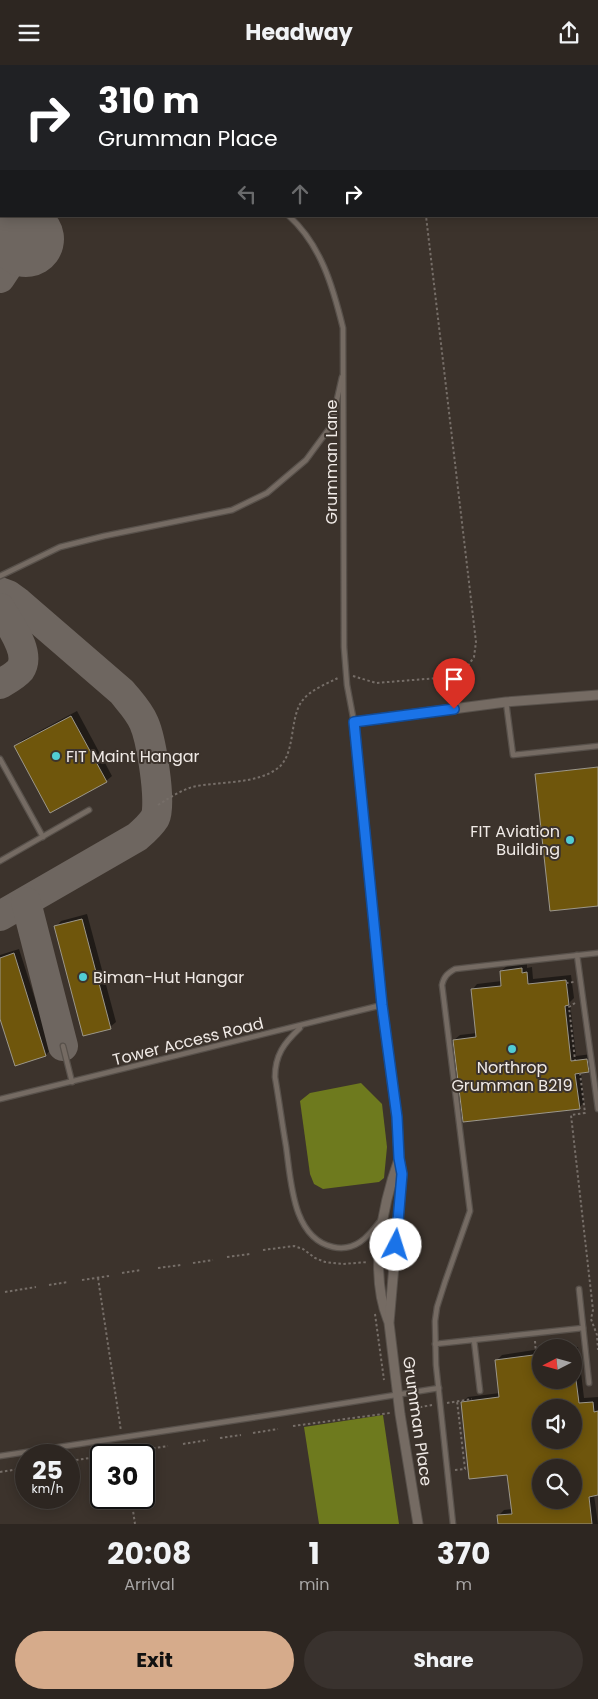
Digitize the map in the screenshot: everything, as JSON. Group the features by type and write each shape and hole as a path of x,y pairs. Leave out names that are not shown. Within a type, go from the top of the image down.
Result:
{"street":[{"path":"354,722 506,702 598,695"},
{"name":"Grumman Place","path":"354,722 382,1005 397,1117 399,1158 402,1174 389,1323 418,1524"},
{"name":"Grumman Place","path":"389,1323 378,1279 383,1218 390,1182 399,1158"}],"lane":[{"name":"Grumman Lane","path":"290,217 318,252 335,297 343,328 344,637 346,674 354,722"},
{"path":"0,576 60,547 232,509 267,493 306,460 331,426 344,368"},
{"path":"506,702 513,755 598,746"},
{"path":"0,759 43,837"},
{"path":"0,861 89,810"},
{"path":"453,1524 434,1321 437,1307 470,1211 460,1141 442,985 443,979 455,969 598,953"},
{"path":"577,955 598,1109"},
{"name":"Tower Access Road","path":"0,1099 382,1005"},
{"path":"302,1026 287,1040 277,1059 275,1068 293,1198 301,1219 312,1236 321,1242 337,1248 355,1246 363,1241 383,1218"},
{"path":"63,1046 72,1082"},
{"path":"579,1289 589,1383"},
{"path":"435,1344 583,1328"},
{"path":"474,1340 480,1391"},
{"path":"0,1456 439,1388"}],"path":[{"path":"158,805 178,792 192,787 268,775 280,767 288,754 297,711 303,700 317,689 346,674 376,683 450,677 465,670 474,657 476,642 426,217"},
{"path":"566,983 574,982 574,989"},
{"path":"575,996 576,1003 569,1007 575,1060"},
{"path":"580,1073 585,1113 571,1115 593,1310 591,1319 598,1350"},
{"path":"263,1250 294,1246 303,1249 315,1258 334,1264 380,1263"},
{"path":"227,1257 250,1253"},
{"path":"193,1263 213,1260"},
{"path":"158,1268 181,1265"},
{"path":"122,1273 142,1271"},
{"path":"82,1280 109,1276"},
{"path":"98,1278 121,1431"},
{"path":"49,1285 68,1282"},
{"path":"5,1292 36,1287"},
{"path":"375,1314 384,1381"},
{"path":"447,1403 472,1399"},
{"path":"454,1470 465,1469 457,1401"},
{"path":"408,1409 432,1405"},
{"path":"293,1427 390,1412 391,1421"},
{"path":"253,1433 278,1429"},
{"path":"220,1438 241,1435"},
{"path":"183,1444 208,1440"},
{"path":"155,1448 168,1446"},
{"path":"0,1472 15,1470"},
{"path":"133,1509 135,1524"}],"shaded area":[{"path":"361,1083 382,1104 387,1147 384,1178 379,1182 323,1189 314,1184 310,1174 300,1101 310,1093"},
{"path":"383,1415 399,1524 319,1524 304,1427"}],"building":[{"name":"FIT Maint Hangar","path":"71,716 107,782 50,813 14,746"},
{"name":"FIT Aviation Building","path":"598,767 598,906 550,911 535,774"},
{"name":"Biman-Hut Hangar","path":"82,919 111,1029 83,1036 54,926"},
{"path":"14,953 46,1056 15,1066 0,1019 0,958"},
{"name":"Northrop Grumman B219","path":"522,968 522,973 527,972 528,984 566,980 569,1005 565,1006 571,1061 587,1059 589,1072 575,1074 580,1109 463,1122 453,1040 476,1037 471,989 501,986 500,971"},
{"path":"532,1355 532,1389 577,1389 578,1399 532,1399 532,1449 582,1449 582,1403 593,1402 594,1412 598,1411 598,1495 589,1497 592,1524 498,1524 497,1515 512,1514 507,1475 469,1479 461,1402 499,1397 495,1360"}],"taxiway":[{"path":"0,278 40,217"},
{"path":"0,592 19,603 122,692 140,714 150,742 157,799 155,818 137,837 0,916"},
{"path":"0,608 18,639 23,655 23,663 20,670 0,684"},
{"path":"26,902 63,1046"}],"runway":[{"path":"0,220 26,239"}],"place":[{"name":"FIT Maint Hangar","path":"56,756"},
{"name":"FIT Aviation Building","path":"570,840"},
{"name":"Biman-Hut Hangar","path":"83,977"},
{"name":"Northrop Grumman B219","path":"512,1049"}],"route":[{"path":"396,1245 402,1174 399,1158 397,1117 382,1005 354,722 454,709"}]}
